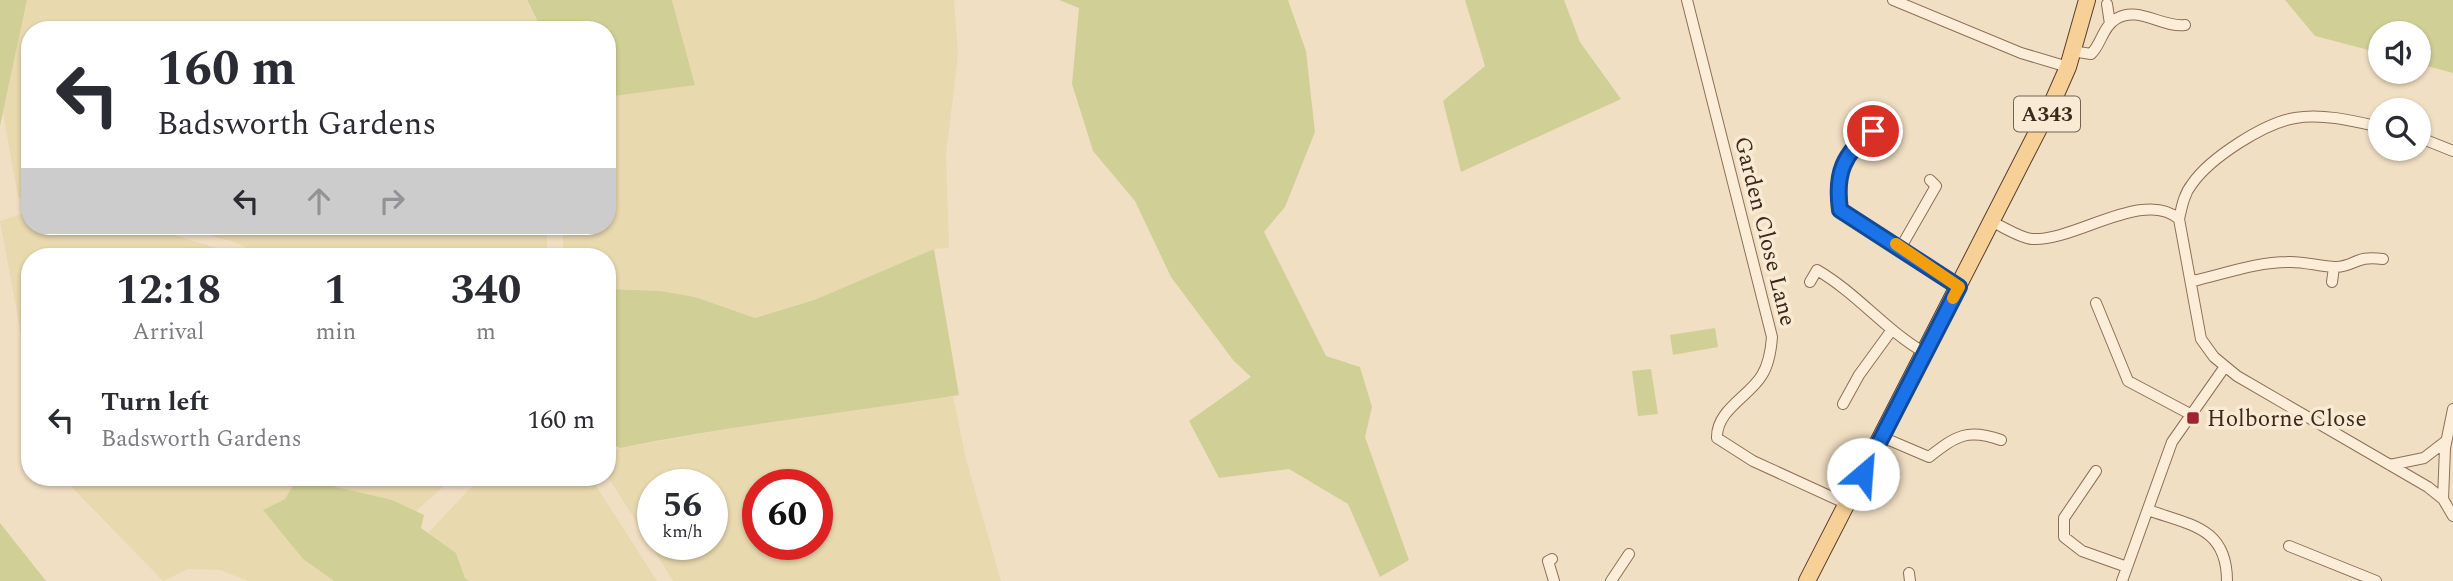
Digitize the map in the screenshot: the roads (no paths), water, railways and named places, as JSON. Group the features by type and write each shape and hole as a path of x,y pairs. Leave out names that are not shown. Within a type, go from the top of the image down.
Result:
{"main road":[{"name":"A343","path":"1807,581 1959,287 2068,67 2087,0"}],"street":[{"name":"Garden Close Lane","path":"1687,0 1772,337 1761,378 1723,418 1717,438 1753,461 1847,504"},
{"path":"1898,1 2021,53 2068,67"},
{"path":"2107,4 2110,24"},
{"path":"2072,51 2091,54 2110,24 2129,15 2144,16 2169,25 2181,20"},
{"path":"2368,125 2312,116 2279,121 2216,160 2197,177 2184,198 2179,219 2202,339 2224,368 2443,499 2453,516"},
{"path":"1873,131 1859,141 1841,170 1837,187 1840,210 1959,287"},
{"path":"2431,142 2453,151"},
{"path":"1901,247 1931,198 1936,186 1930,180"},
{"path":"1992,222 2030,239 2143,209 2162,209 2179,219"},
{"path":"2193,281 2272,263 2290,261 2334,267 2363,257 2383,259"},
{"path":"2332,282 2334,267"},
{"path":"1810,282 1817,270 1841,284 1877,313 1891,331 1925,353"},
{"path":"2096,303 2128,381 2190,414"},
{"path":"1843,404 1859,375 1891,331"},
{"path":"2122,581 2172,442 2224,368"},
{"path":"2443,499 2446,441 2453,409"},
{"path":"1882,437 1932,461 1963,434 1977,433 2001,440"},
{"path":"2390,465 2424,458 2446,441"},
{"path":"2095,478 2064,518 2064,537 2082,551 2127,567"},
{"path":"2148,510 2192,525 2220,543 2226,557 2227,581"},
{"path":"2289,546 2353,577 2376,581"},
{"path":"1611,581 1629,554"},
{"path":"1552,559 1548,561 1554,581"}],"place":[{"name":"Holborne Close","path":"2193,418"}]}
